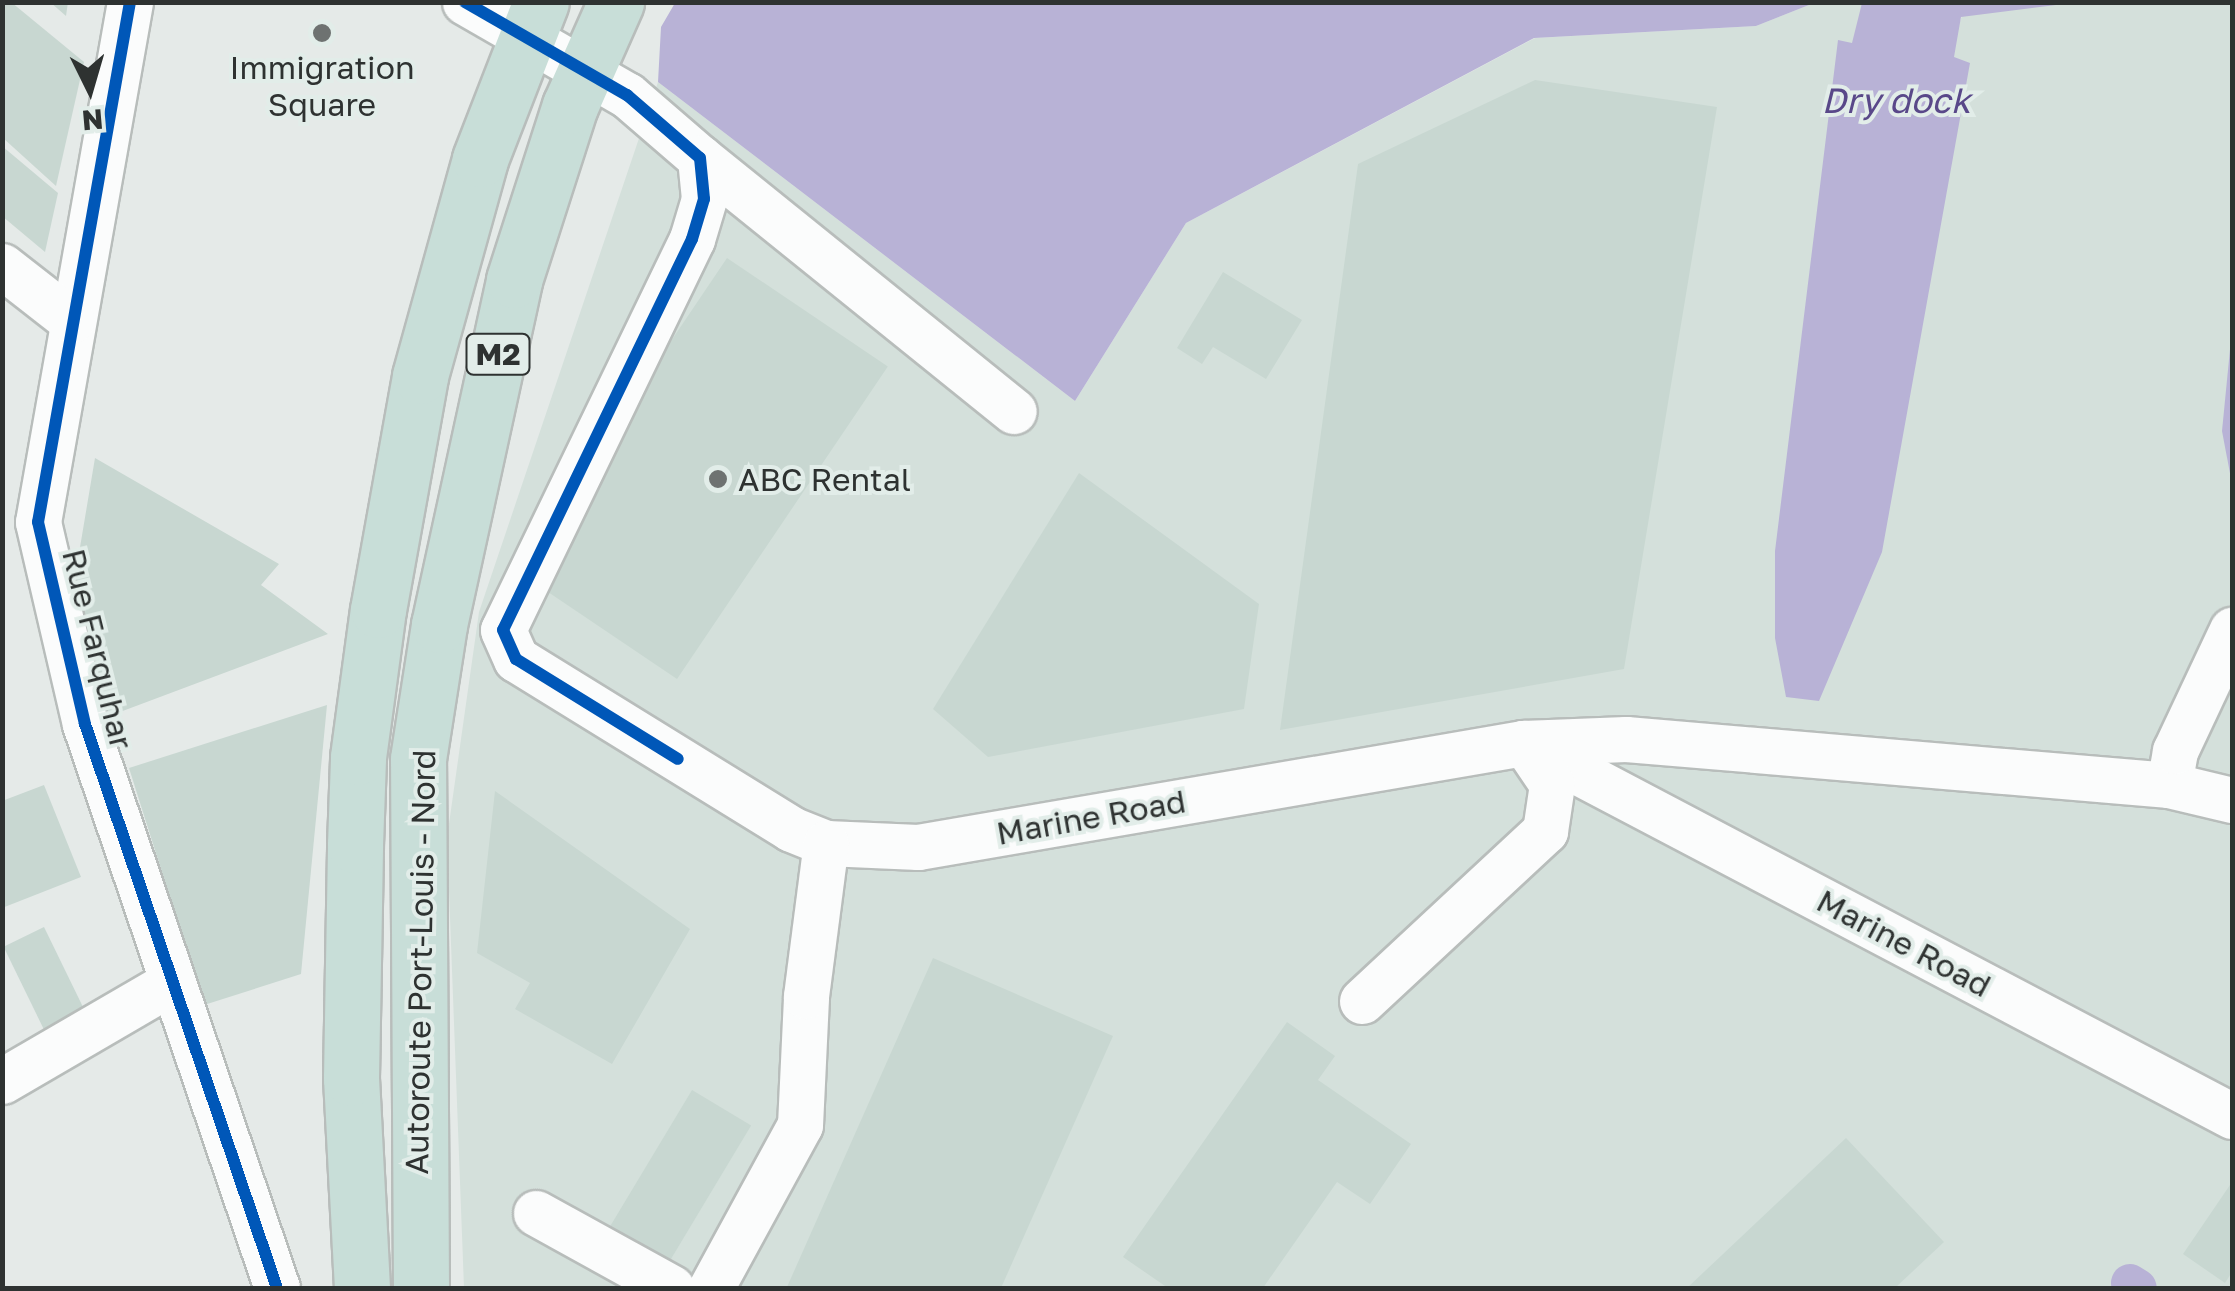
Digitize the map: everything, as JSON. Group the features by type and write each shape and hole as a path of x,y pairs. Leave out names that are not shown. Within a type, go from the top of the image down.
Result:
{"highway":[{"name":"Autoroute Port-Louis - Nord","path":"421,1288 418,759 439,625 514,280 586,69 616,2"},
{"name":"Autoroute Port-Louis - Nord","path":"362,1288 351,1078 358,757 378,610 420,376 480,159 532,22"}],"street":[{"name":"Rue Farquhar","path":"130,2 71,320 20,533 277,1288"},
{"path":"465,2 532,22 1014,411"},
{"name":"Marine Road","path":"700,158 704,199 692,239 503,630 516,660 678,760 826,843 918,847 1523,743 1626,738 2169,785 2232,800"},
{"path":"2,266 71,320"},
{"path":"2169,785 2175,752 2232,630"},
{"path":"1362,1000 1545,830 1552,784 1523,743"},
{"name":"Marine Road","path":"1523,743 2232,1116"},
{"path":"712,1288 800,1125 806,996 826,843"},
{"path":"12,1063 172,982"},
{"path":"536,1213 672,1288"}],"shaded area":[{"path":"1862,2 1863,17 1953,39 1962,16 2072,2 2232,3 2232,1288 464,1288 447,838 479,612 658,82 1075,401 1186,223 1535,38 1756,26 1814,3"}],"water":[{"path":"675,2 1814,3 1756,26 1534,38 1186,223 1075,401 658,82 661,27"},
{"name":"Dry dock","path":"1862,3 2072,3 1961,17 1954,57 1970,63 1882,552 1819,701 1786,697 1775,638 1775,551 1838,40 1852,43"},
{"path":"2232,329 2232,484 2222,431"}],"building":[{"path":"3,2 11,2 84,62 56,186 3,138"},
{"path":"50,2 68,2 66,16"},
{"path":"1535,80 1717,107 1624,669 1280,730 1358,164"},
{"path":"2,146 58,193 45,252 2,216"},
{"name":"ABC Rental","path":"727,258 888,366 677,679 516,571"},
{"path":"1223,272 1302,320 1266,379 1213,347 1202,364 1177,348"},
{"path":"95,458 279,564 261,585 328,634 96,721 77,662 75,577"},
{"path":"1079,473 1259,604 1244,709 988,757 933,709"},
{"path":"327,705 301,974 204,1005 129,768"},
{"path":"44,785 81,877 2,908 2,801"},
{"path":"495,791 690,929 612,1064 515,1009 530,983 477,953"},
{"path":"44,927 87,1014 46,1034 4,947"},
{"path":"933,958 1113,1036 1001,1288 787,1287"},
{"path":"1287,1022 1335,1056 1318,1080 1411,1144 1370,1204 1337,1182 1263,1288 1168,1288 1123,1257"},
{"path":"692,1090 751,1126 663,1273 603,1237"},
{"path":"1846,1138 1944,1242 1895,1288 1687,1288"},
{"path":"2232,1182 2232,1272 2225,1283 2183,1254"}],"waterway":[{"path":"2130,1283 2138,1288"}],"cycle path":[{"path":"130,2 38,522 85,724 277,1288"},
{"path":"465,2 627,95 700,158 704,199 692,239 503,630 516,659 678,759"}],"place":[{"name":"Immigration Square","path":"322,33"},
{"name":"ABC Rental","path":"718,479"}]}
